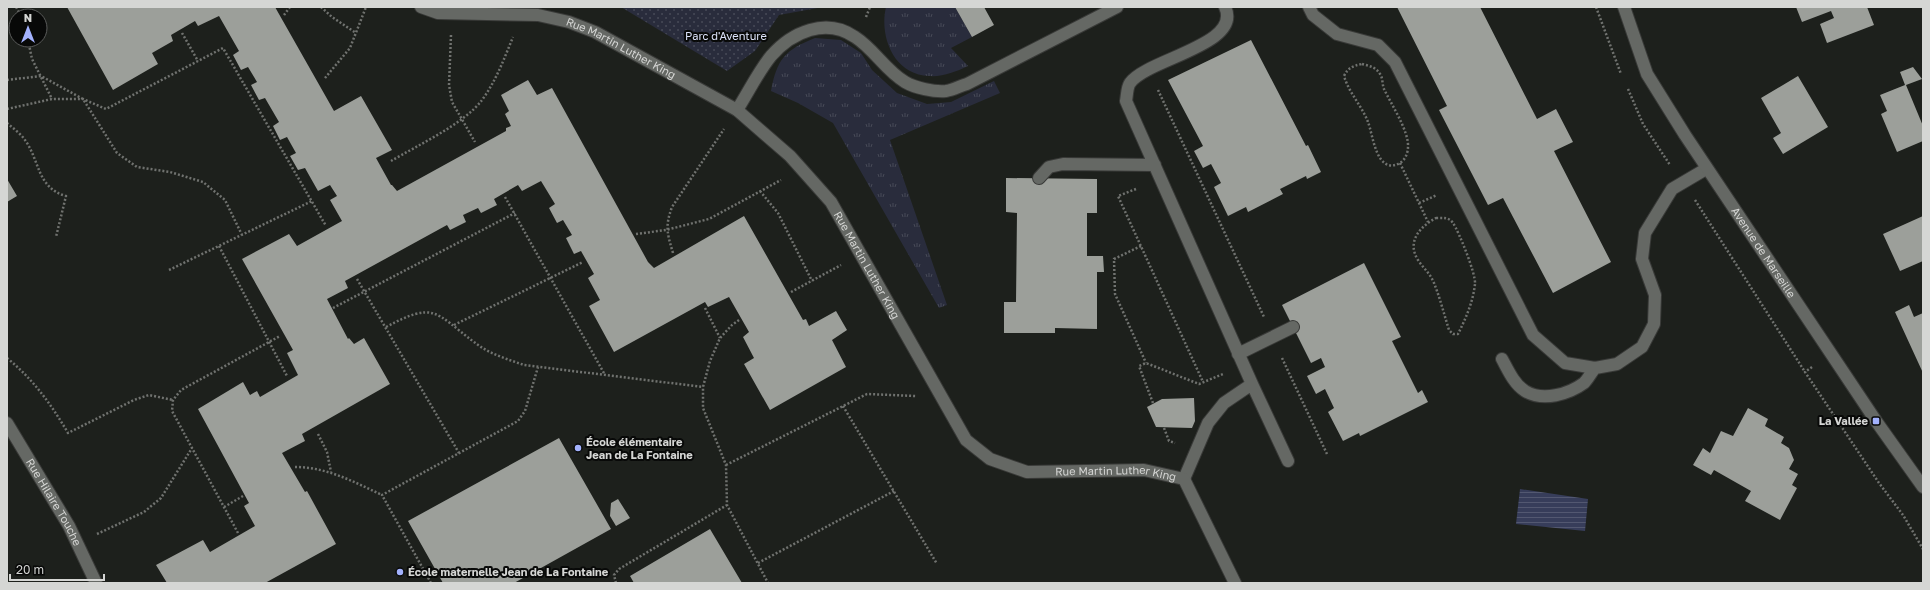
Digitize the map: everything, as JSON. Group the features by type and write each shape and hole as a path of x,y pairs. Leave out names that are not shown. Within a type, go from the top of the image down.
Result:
{"street":[{"name":"Rue Martin Luther King","path":"420,7 438,13 538,15 569,22 595,32 737,110 790,156 831,202 966,440 990,459 1027,472 1144,470 1184,479 1235,583"},
{"path":"737,110 771,57 788,40 810,28 833,28 855,36 891,72 906,83 926,89 946,91 966,84 1117,7"},
{"path":"1225,7 1227,11 1225,27 1215,38 1144,71 1129,84 1126,101 1238,354 1288,462"},
{"path":"1308,7 1312,15 1337,34 1378,45 1395,62 1533,334 1564,363 1595,368 1617,364 1642,347 1654,324 1655,295 1642,259 1645,233 1672,189 1706,169"},
{"name":"Avenue de Marseille","path":"1624,7 1647,74 1706,169 1789,289 1876,421 1923,487"},
{"path":"1039,178 1049,167 1063,164 1154,165"},
{"path":"1238,354 1293,327"},
{"path":"1502,359 1513,380 1526,392 1542,397 1556,395 1572,390 1585,382 1595,368"},
{"path":"1184,479 1208,423 1224,404 1252,384"},
{"name":"Rue Hilaire Touche","path":"7,423 69,526 96,583"}],"path":[{"path":"284,15 290,7"},
{"path":"321,7 332,17 356,33"},
{"path":"325,78 350,48 366,7"},
{"path":"452,13 449,85 452,102 475,142"},
{"path":"391,161 461,119 481,101 498,75 522,15"},
{"path":"182,33 198,61"},
{"path":"30,48 32,59 52,99"},
{"path":"7,80 41,76 83,99 106,109 223,48 326,226"},
{"path":"1362,64 1373,67 1381,75 1383,87 1404,132 1408,147 1406,157 1400,163 1391,165 1383,162 1376,153 1368,122 1356,98 1346,85 1344,76 1347,70 1353,66 1362,64"},
{"path":"7,109 52,99 83,99"},
{"path":"83,99 117,153 137,167 170,172 202,182 225,200 242,235"},
{"path":"673,252 666,230 672,206 737,110"},
{"path":"7,123 25,140 47,186 56,193 66,196 56,237"},
{"path":"1400,163 1428,222"},
{"path":"1139,165 1147,184 1118,196 1203,382"},
{"path":"636,234 666,230 709,219 802,169"},
{"path":"760,191 778,213 812,281"},
{"path":"505,197 606,375"},
{"path":"169,270 312,201"},
{"path":"334,308 515,213"},
{"path":"1436,218 1446,218 1453,223 1470,261 1475,282 1471,303 1458,334 1453,334 1449,330 1434,282 1426,269 1417,259 1413,247 1416,234 1428,222 1436,218"},
{"path":"219,246 287,376"},
{"path":"1141,246 1114,259 1115,294 1146,363"},
{"path":"791,292 861,255"},
{"path":"454,325 551,279 583,262"},
{"path":"358,279 459,453"},
{"path":"1762,306 1879,483 1902,515 1923,549"},
{"path":"705,308 720,338"},
{"path":"386,327 409,315 428,312 442,316 475,343 497,355 524,365 704,387"},
{"path":"739,320 720,338 710,361 704,387 703,408 726,465 727,505 768,583"},
{"path":"238,532 172,411 173,400 181,390 280,336"},
{"path":"1278,351 1327,454"},
{"path":"7,358 28,376 54,409 68,433 134,400 149,395 173,400"},
{"path":"1806,372 1816,363"},
{"path":"382,495 518,421 525,411 538,367"},
{"path":"726,465 867,394 942,398"},
{"path":"843,406 937,564"},
{"path":"318,434 327,452 331,472"},
{"path":"76,543 144,512 161,498 192,447"},
{"path":"295,467 311,467 331,472 382,495 431,583"},
{"path":"758,563 894,491"},
{"path":"224,507 243,496"},
{"path":"616,583 614,575 619,569 727,505"}],"green space":[{"name":"Parc d'Aventure","path":"621,7 823,7 779,15 755,51 727,71"},
{"path":"886,7 955,7 972,37 951,48 968,66 949,74 939,76 917,74 907,69 898,62 887,42 884,19"},
{"path":"815,38 841,40 861,53 872,70 897,93 927,104 951,102 994,81 1000,93 890,140 947,305 939,308 833,123 798,103 771,91 776,71 784,57 796,47"}],"water":[{"path":"1520,489 1588,499 1585,531 1516,524"}],"building":[{"path":"67,7 275,7 334,111 361,96 392,150 376,158 391,185 397,191 506,131 506,128 511,126 505,114 509,111 501,95 528,80 537,95 552,88 648,262 654,268 744,216 803,320 806,319 809,326 836,311 847,330 832,340 846,367 770,410 744,364 754,358 743,337 749,332 729,297 708,307 705,302 614,352 589,306 600,300 588,278 594,274 581,251 574,254 566,238 572,235 563,220 557,223 549,208 555,204 541,181 522,191 518,185 494,199 497,205 481,213 478,208 463,215 466,222 450,230 447,225 345,281 348,288 327,299 348,339 349,338 354,344 364,338 390,384 302,434 305,441 282,453 305,492 307,491 336,544 265,583 167,583 156,565 203,540 210,552 255,526 244,506 249,503 198,409 243,382 250,395 257,391 260,397 298,375 287,353 293,350 242,259 289,234 297,246 342,221 330,200 337,196 330,185 318,191 305,168 298,170 290,156 296,153 287,137 280,140 273,126 279,122 265,98 259,100 251,85 257,82 248,67 241,70 233,55 239,51 219,16 198,26 195,21 171,35 173,41 152,53 158,64 113,90"},
{"path":"955,7 984,7 994,25 972,37"},
{"path":"1397,7 1480,7 1537,119 1556,109 1573,142 1554,151 1611,262 1553,293 1503,198 1488,205 1439,110 1447,106"},
{"path":"1796,7 1867,7 1874,25 1827,43 1820,24 1834,18 1831,11 1802,22"},
{"path":"1251,40 1321,172 1307,179 1306,176 1280,189 1283,194 1248,212 1246,207 1228,216 1214,187 1221,183 1211,164 1203,168 1194,151 1203,146 1168,80"},
{"path":"1913,67 1922,79 1906,85 1923,126 1923,141 1897,152 1881,114 1887,111 1880,95 1905,85 1900,72"},
{"path":"1798,76 1828,127 1783,154 1773,138 1781,133 1761,98"},
{"path":"1006,178 1097,179 1097,213 1087,213 1087,256 1103,256 1104,272 1097,272 1097,329 1055,328 1055,333 1004,333 1004,302 1016,302 1017,213 1006,212"},
{"path":"7,179 17,196 7,202"},
{"path":"1923,216 1923,261 1900,271 1883,234"},
{"path":"1364,263 1401,337 1392,341 1418,393 1422,390 1428,402 1360,436 1359,433 1343,441 1328,412 1334,408 1325,389 1316,394 1307,376 1325,367 1321,358 1311,363 1282,305"},
{"path":"1909,305 1914,317 1923,313 1923,373 1895,312"},
{"path":"1194,398 1195,421 1192,428 1156,427 1147,407 1162,399"},
{"path":"1748,408 1768,419 1765,426 1784,437 1781,443 1789,448 1794,460 1789,469 1798,474 1792,485 1797,488 1780,520 1745,501 1751,491 1714,470 1711,475 1693,465 1703,448 1710,453 1721,431 1733,436"},
{"path":"559,438 611,529 514,583 443,583 408,521"},
{"path":"618,499 630,518 616,526 610,516 611,503"},
{"path":"710,529 742,583 634,583 630,576"}],"place":[{"name":"La Vallée","path":"1876,421"},
{"name":"École élémentaire Jean de La Fontaine","path":"578,448"},
{"name":"École maternelle Jean de La Fontaine","path":"400,572"}]}
